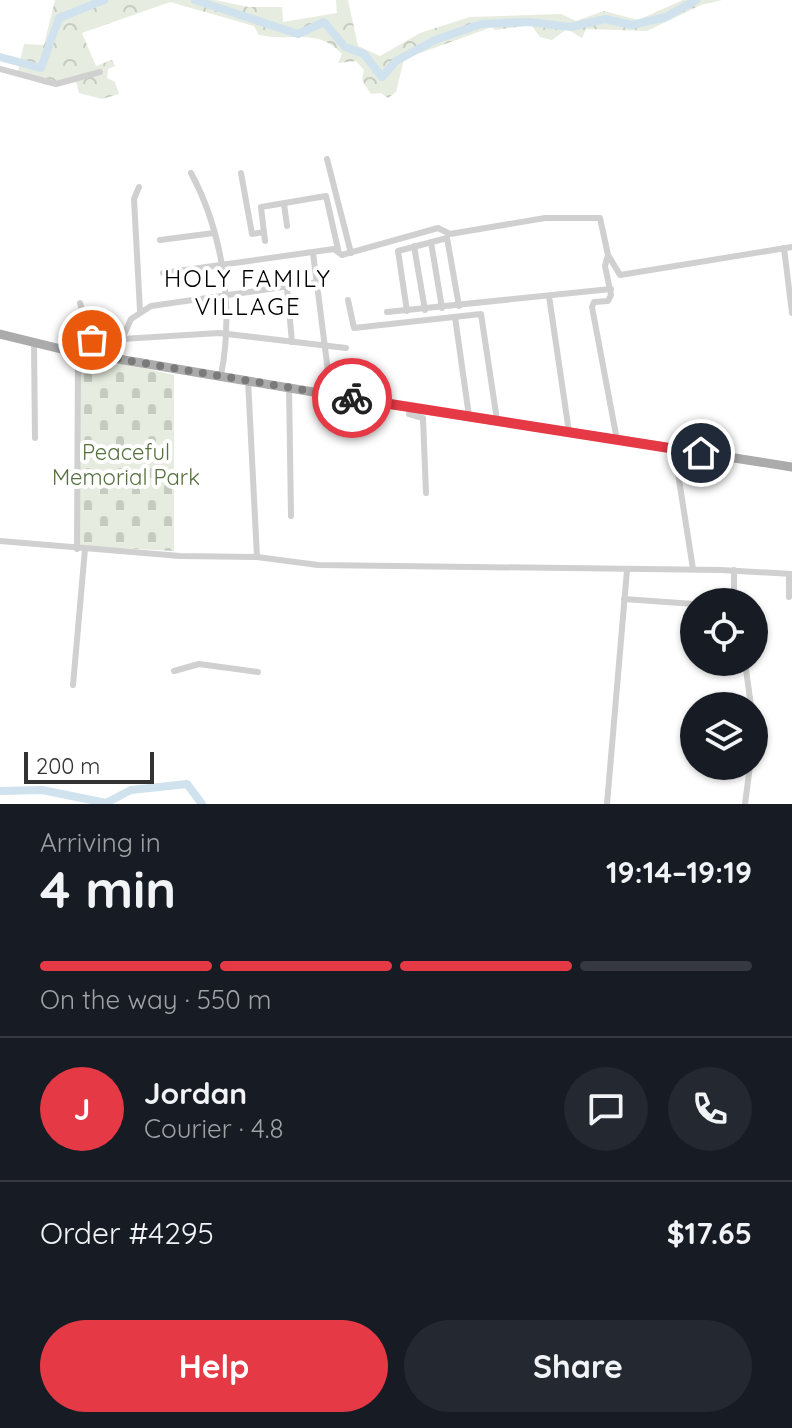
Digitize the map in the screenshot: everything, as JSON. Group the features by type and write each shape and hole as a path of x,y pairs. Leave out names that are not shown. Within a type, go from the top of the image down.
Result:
{"main road":[{"path":"0,334 78,352 98,350 331,395 792,467"}],"street":[{"path":"0,69 56,84 100,72"},
{"path":"327,159 351,253"},
{"path":"191,173 208,205 220,265 229,333 221,375"},
{"path":"241,173 252,234 264,232"},
{"path":"139,187 134,199 140,311"},
{"path":"265,241 261,207 326,196 340,254 438,228 450,234 509,222 583,216 600,218 608,255 614,270 620,275 788,248 792,313"},
{"path":"284,204 287,226"},
{"path":"160,240 214,233"},
{"path":"407,311 398,253 414,246 449,239 459,306"},
{"path":"431,242 442,308"},
{"path":"414,246 425,310"},
{"path":"163,273 338,249"},
{"path":"313,253 331,395"},
{"path":"608,255 610,298 594,302 592,307 617,440"},
{"path":"607,274 614,270"},
{"path":"122,339 129,322 140,311 157,305 318,282"},
{"path":"287,288 292,342"},
{"path":"387,312 611,289"},
{"path":"549,296 569,432"},
{"path":"348,300 352,328 481,314 497,420"},
{"path":"80,303 98,350 122,339 229,333 346,348"},
{"path":"455,317 469,416"},
{"path":"34,342 35,438"},
{"path":"77,549 78,352"},
{"path":"248,380 257,557"},
{"path":"289,386 291,516"},
{"path":"409,414 423,418 426,493"},
{"path":"674,448 693,569"},
{"path":"0,541 180,556 257,557 318,565 734,570 790,574 789,597"},
{"path":"73,685 85,549"},
{"path":"607,804 627,570"},
{"path":"734,570 734,588"},
{"path":"624,599 680,603"},
{"path":"174,671 199,664 258,672"},
{"path":"745,804 748,780"}],"green space":[{"path":"55,0 215,0 248,7 282,7 283,22 337,13 336,0 348,0 358,46 380,56 420,33 470,17 561,14 576,21 604,11 638,20 683,0 722,0 701,5 647,31 586,29 582,38 567,29 552,40 540,37 531,25 495,30 492,27 404,59 396,92 388,98 381,93 371,94 362,80 364,70 356,61 338,63 342,54 323,41 259,35 254,26 170,2 82,33 96,66 112,60 115,66 108,69 107,78 115,82 119,94 102,99 79,93 76,82 46,85 17,75 24,44 44,45"},
{"name":"Peaceful Memorial Park","path":"79,354 174,375 174,551 80,546"}],"waterway":[{"path":"0,57 41,68 59,18 104,0"},
{"path":"195,0 298,34 324,22 345,47 364,54 382,77 396,61 435,40 481,24 529,22 571,27 605,19 632,25 666,17 696,0"},
{"path":"0,791 42,790 106,803 131,790 187,784 202,804"}],"way so far":[{"path":"92,340 100,346 95,355 352,398"}],"district":[{"name":"HOLY FAMILY VILLAGE","path":"248,292"}],"route":[{"path":"352,398 701,453"}]}
